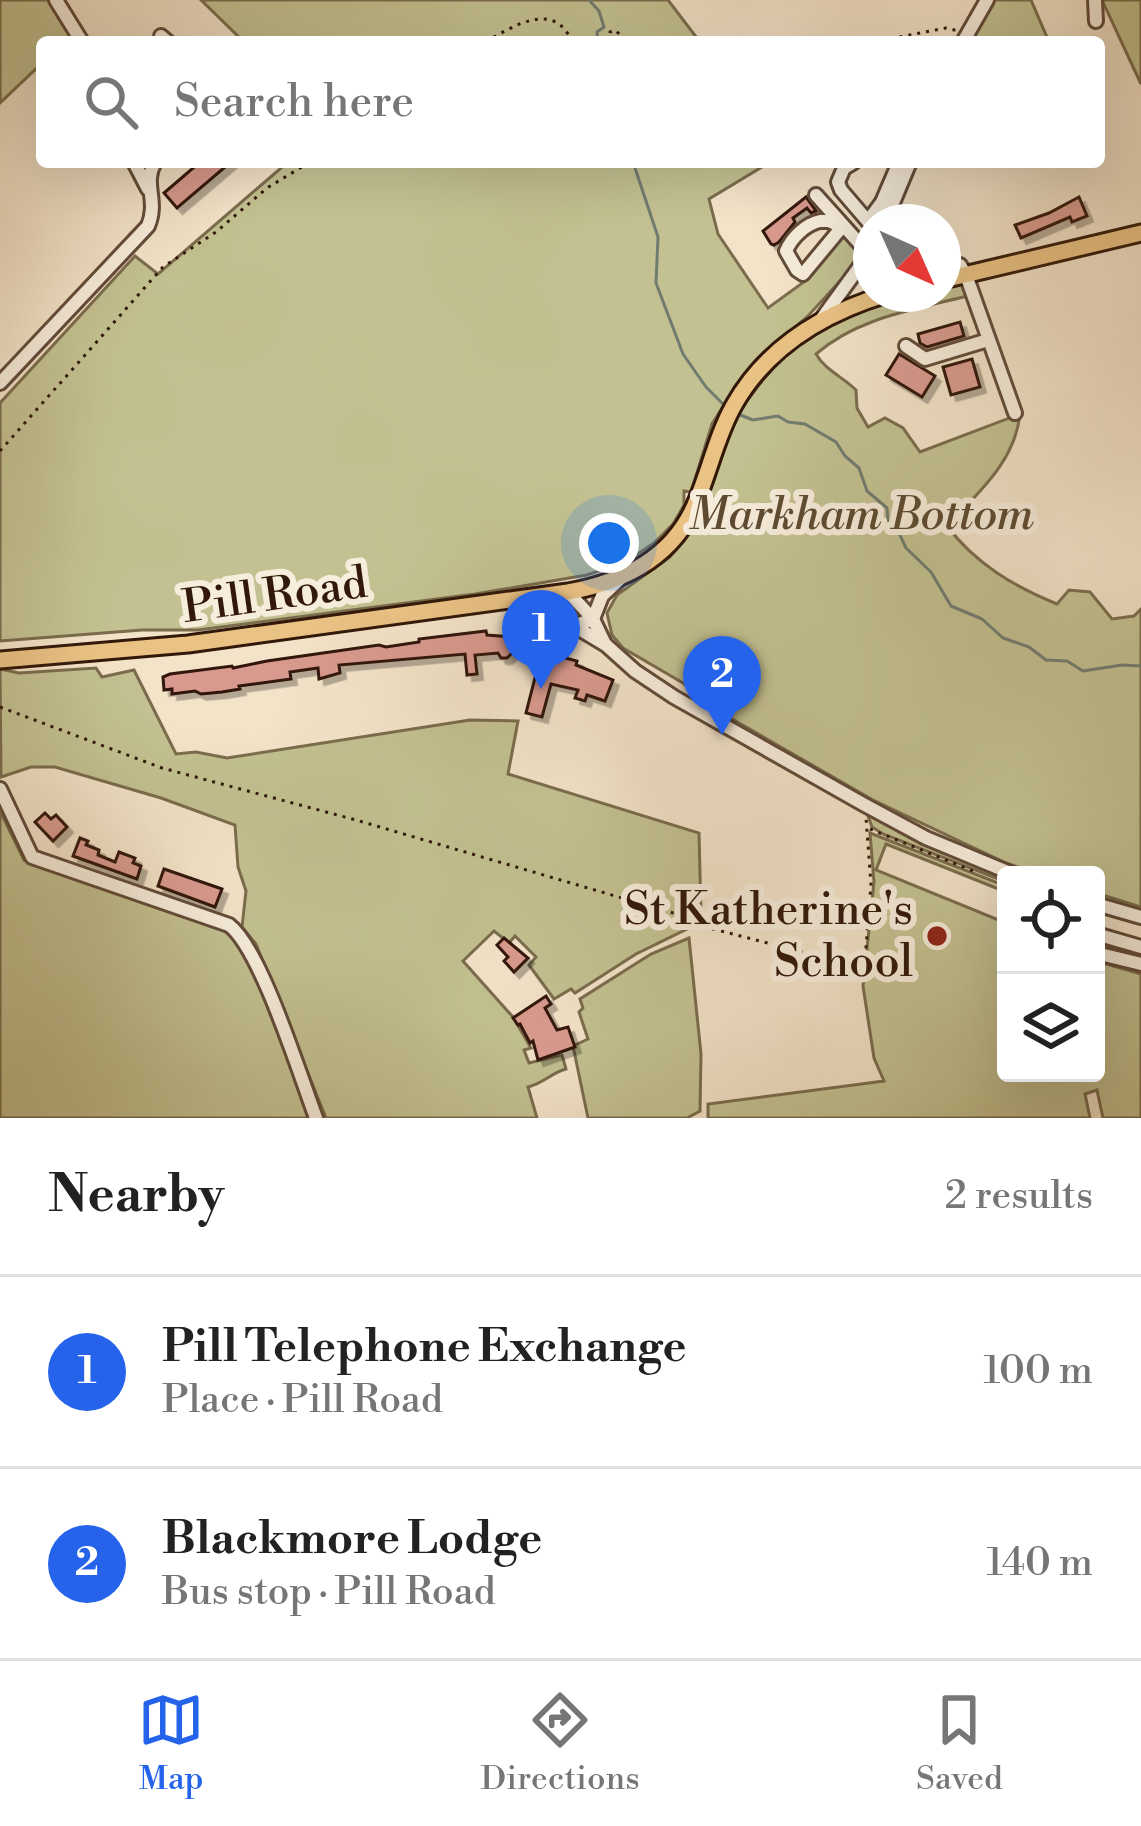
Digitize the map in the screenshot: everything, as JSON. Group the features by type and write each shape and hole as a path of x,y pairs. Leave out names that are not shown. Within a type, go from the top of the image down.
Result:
{"main road":[{"path":"961,276 1141,233"},
{"path":"513,600 620,579 650,561 690,517 723,428 754,375 820,320 853,305"},
{"name":"Pill Road","path":"0,660 188,644 513,600"}],"street":[{"path":"56,0 78,36"},
{"path":"966,36 986,0"},
{"path":"1095,0 1096,21"},
{"path":"137,168 152,195"},
{"path":"0,382 148,226 154,207 152,168"},
{"path":"844,168 838,182 853,204"},
{"path":"881,204 897,168"},
{"path":"892,204 908,168"},
{"path":"816,195 853,237"},
{"path":"820,221 842,227 806,274 797,270 786,250 800,232 820,221"},
{"path":"961,267 1015,413"},
{"path":"820,320 853,275"},
{"path":"906,346 925,359 988,340"},
{"path":"574,626 593,619 602,596 620,579"},
{"path":"556,615 562,593"},
{"name":"Pill Road","path":"562,593 593,619 606,645"},
{"name":"Pill Road","path":"513,600 556,615 606,645 635,671 716,722 926,838 997,868"},
{"path":"0,789 32,857 239,932 264,981 316,1118"},
{"path":"1105,907 1141,917"},
{"path":"1105,937 1141,947"},
{"path":"1105,954 1141,964"}],"path":[{"path":"496,36 516,24 543,19 558,21 569,36"},
{"path":"904,36 946,28 961,36"},
{"path":"0,451 163,266 300,168"},
{"path":"0,707 162,769 356,820 712,928 857,966 865,960 868,829 985,876"}],"green space":[{"path":"0,0 49,0 72,35 36,36 36,69 0,103"},
{"path":"201,0 668,0 695,36 238,36"},
{"path":"993,0 1031,0 1046,36 972,36"},
{"path":"1102,0 1141,0 1141,84"},
{"path":"281,168 760,168 709,199 718,234 768,308 808,279 843,232 853,243 853,267 737,384 712,424 691,492 684,491 684,505 673,524 626,562 587,575 475,594 198,630 0,641 0,403 135,256 158,274"},
{"name":"Markham Bottom","path":"853,312 904,312 850,331 816,354 856,390 857,408 868,427 885,418 903,428 920,452 1020,414 1003,462 947,526 996,572 1057,604 1069,590 1090,592 1112,619 1134,616 1141,609 1141,907 1105,896 1105,866 1015,866 873,800 706,704 683,683 623,648 612,635 607,613 617,595 670,557 684,540 704,508 743,406 782,359"},
{"path":"96,668 102,677 134,670 176,754 227,758 470,720 518,721 508,774 699,833 701,914 687,929 575,993 571,989 554,999 529,965 536,957 515,936 509,943 494,931 463,961 513,1017 531,1048 524,1050 529,1063 562,1055 566,1069 528,1087 537,1118 326,1118 256,944 242,927 246,891 238,867 235,825 55,767 31,767 1,777 0,669 19,673"},
{"path":"0,811 24,860 230,932 248,955 310,1118 0,1118"},
{"path":"867,813 997,871 997,878 883,834 872,827"},
{"path":"870,833 997,882 997,888 886,844 876,870 997,919 997,1082 1105,1082 1105,964 1141,974 1141,1118 1103,1118 1097,1090 1085,1094 1090,1118 708,1118 708,1104 884,1081 874,1058 863,986 874,882"},
{"path":"689,938 701,1054 700,1111 687,1118 588,1118 573,1046 588,1039 580,999 651,954"}],"building":[{"path":"193,168 224,168 177,208 164,193"},
{"path":"806,197 816,211 807,208 793,218 795,222 779,242 771,244 763,231"},
{"path":"1079,197 1087,216 1072,222 1070,217 1021,238 1015,225"},
{"path":"960,322 964,336 927,347 920,343 918,334"},
{"path":"899,354 935,376 922,397 886,375"},
{"path":"972,359 980,387 951,395 943,367"},
{"path":"486,631 487,635 527,638 507,658 498,653 475,655 477,674 467,675 465,654 339,665 340,673 319,679 318,668 290,672 291,679 222,692 172,694 172,689 164,690 163,677 170,674"},
{"path":"530,639 557,646 554,655 613,680 605,701 587,695 585,701 575,698 578,690 551,684 542,717 526,713 539,662 525,658"},
{"path":"45,813 51,819 56,815 67,827 53,841 35,822"},
{"path":"80,838 99,850 98,855 115,862 119,852 135,858 133,863 141,866 137,879 73,856"},
{"path":"164,869 222,889 215,907 158,886"},
{"path":"504,938 528,958 514,972 497,945"},
{"path":"546,996 551,1004 545,1008 557,1030 568,1027 575,1047 538,1060 533,1041 513,1018"}],"waterway":[{"path":"589,0 604,27 597,36"},
{"path":"635,168 658,237 656,283 683,354 725,406"},
{"path":"738,414 753,420 778,416 805,424 836,442 859,468 867,491 887,508 888,522 931,572 951,606 982,619 1003,638 1029,647 1046,660 1067,661 1083,671 1141,666"}],"place":[{"name":"Pill Telephone Exchange","path":"541,689"},
{"name":"Blackmore Lodge","path":"722,735"},
{"name":"St Katherine's School","path":"937,936"}]}
